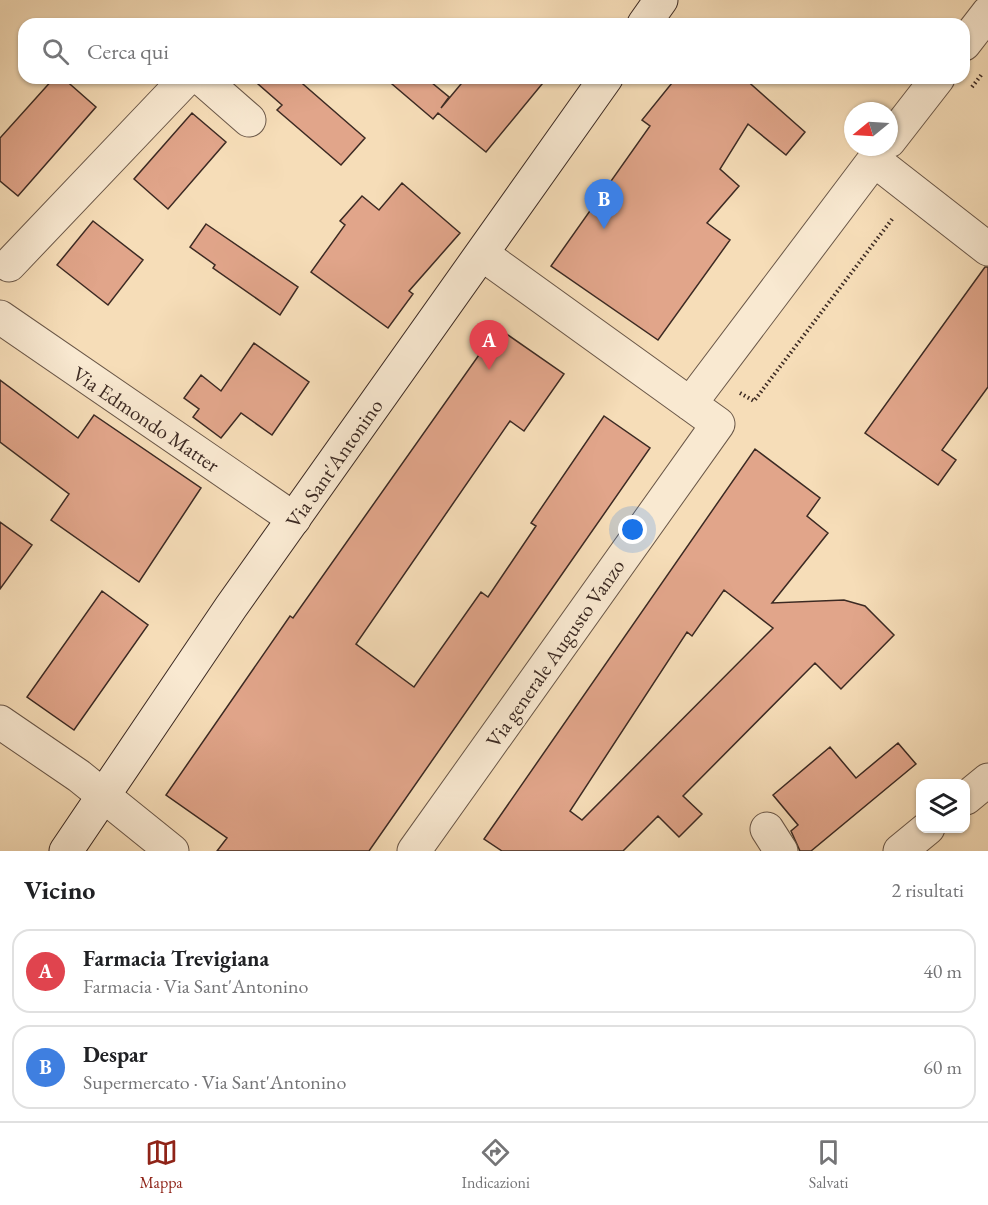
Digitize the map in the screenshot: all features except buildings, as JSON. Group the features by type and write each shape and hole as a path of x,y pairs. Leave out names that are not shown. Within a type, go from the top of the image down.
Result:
{"street":[{"path":"648,18 661,0"},
{"path":"970,36 988,14"},
{"path":"3,264 181,84"},
{"path":"208,84 249,120"},
{"name":"Via Sant'Antonino","path":"66,851 294,519 602,84"},
{"path":"898,129 933,84"},
{"path":"690,404 877,156"},
{"path":"889,156 988,249"},
{"path":"482,254 718,424"},
{"name":"Via Edmondo Matter","path":"0,317 294,519"},
{"name":"Via generale Augusto Vanzo","path":"414,851 718,424"},
{"path":"0,722 103,795 172,851"},
{"path":"970,795 988,780"},
{"path":"900,851 922,833"}],"path":[{"path":"718,424 740,392 754,401 898,212"}],"place":[{"name":"Despar","path":"604,229"},
{"name":"Farmacia Trevigiana","path":"489,370"}]}
